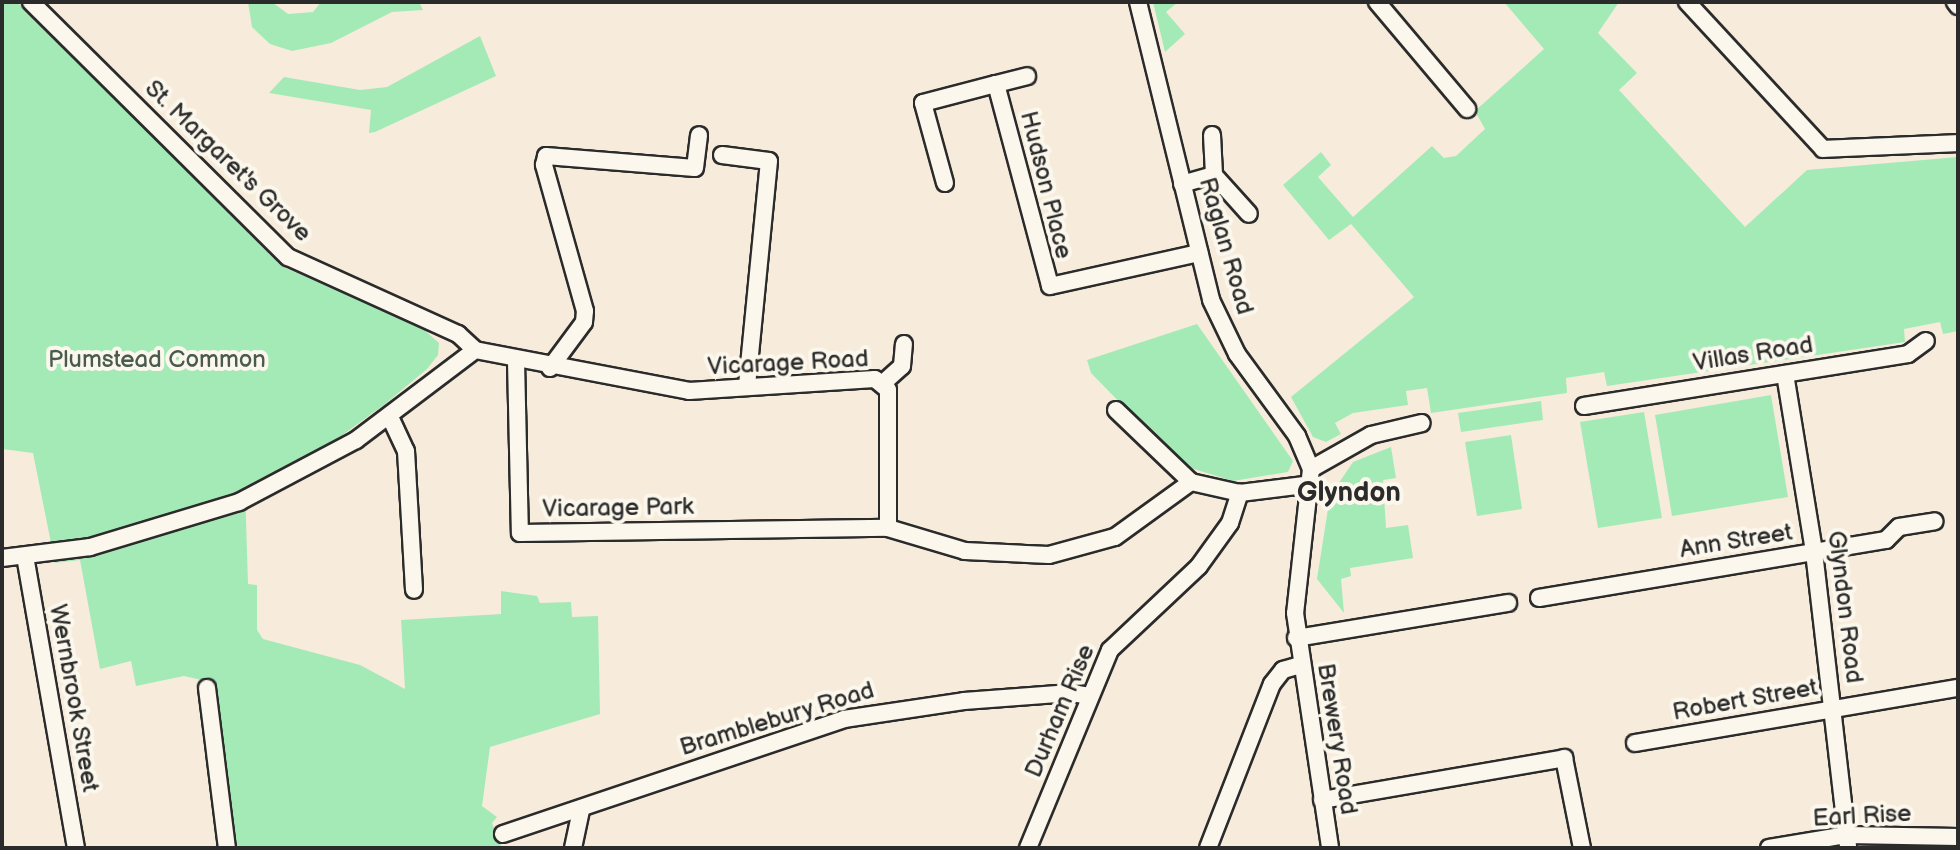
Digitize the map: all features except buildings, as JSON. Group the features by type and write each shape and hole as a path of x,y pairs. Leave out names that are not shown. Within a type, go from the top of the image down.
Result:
{"street":[{"name":"St. Margaret's Grove","path":"31,2 288,257 458,334 475,350 550,368"},
{"name":"Raglan Road","path":"1138,2 1211,300 1237,354 1297,436 1312,476"},
{"path":"1377,2 1467,109"},
{"path":"1687,2 1823,149 1958,143"},
{"name":"Hudson Place","path":"945,183 923,103 1027,76"},
{"name":"Hudson Place","path":"996,84 1050,286 1199,253"},
{"path":"550,368 584,322 585,311 544,165 546,156 695,168 699,135"},
{"path":"1212,135 1214,175 1249,214"},
{"path":"722,155 769,161 747,387"},
{"path":"1182,184 1214,175"},
{"name":"Villas Road","path":"1584,406 1908,354 1926,341"},
{"path":"882,384 902,366 904,344"},
{"path":"2,558 90,547 239,502 332,455 390,417 475,350"},
{"name":"Vicarage Park","path":"516,361 520,533 888,528"},
{"name":"Vicarage Road","path":"550,368 689,391 875,379 888,390 888,528"},
{"name":"Glyndon Road","path":"1785,374 1814,552 1847,842"},
{"path":"1116,410 1191,482 1240,493 1312,476 1371,435 1422,423"},
{"path":"390,417 406,451 414,590"},
{"name":"Brewery Road","path":"1312,476 1296,593 1296,638 1330,848"},
{"path":"888,528 965,551 1010,556 1083,550 1115,537 1191,482"},
{"name":"Durham Rise","path":"1028,848 1090,696 1122,635 1215,546 1240,493"},
{"name":"Ann Street","path":"1539,598 1886,540 1899,527 1935,521"},
{"name":"Wernbrook Street","path":"25,556 76,848"},
{"path":"1296,638 1508,603"},
{"path":"1208,848 1272,684 1283,670 1301,665"},
{"path":"207,688 227,848"},
{"name":"Robert Street","path":"1635,743 1958,688"},
{"name":"Bramblebury Road","path":"503,834 581,811 844,719 951,703 1071,693 1090,696"},
{"path":"1322,800 1564,758 1582,848"},
{"path":"573,848 581,811"},
{"name":"Earl Rise","path":"1769,848 1958,837"}],"green space":[{"name":"Plumstead Common","path":"2,2 17,2 281,266 420,326 439,343 438,355 427,369 385,404 326,447 245,487 248,584 257,585 257,630 263,639 360,665 405,689 401,620 501,614 501,591 537,596 540,603 571,602 572,617 598,616 600,714 490,747 482,806 497,817 492,823 502,848 237,848 215,683 184,676 136,686 131,661 100,669 80,560 55,563 33,453 2,449"},
{"path":"248,2 272,2 288,14 313,12 321,2 419,2 423,10 392,12 331,43 292,51 270,44 252,27"},
{"path":"1153,2 1178,2 1166,12 1185,34 1165,52"},
{"path":"1504,2 1619,2 1598,33 1637,73 1619,90 1745,227 1807,170 1958,157 1958,331 1943,334 1940,322 1904,329 1905,342 1607,386 1604,372 1566,378 1567,393 1431,413 1427,388 1406,391 1408,405 1353,413 1335,423 1341,434 1326,442 1313,437 1291,397 1414,297 1351,224 1329,240 1283,185 1321,152 1331,165 1318,177 1353,217 1432,146 1444,158 1456,156 1485,129 1475,111 1544,49"},
{"path":"480,36 496,76 375,132 369,133 371,110 269,93 284,77 360,90 387,87"},
{"path":"1197,324 1293,461 1288,472 1233,481 1181,465 1091,373 1087,360"},
{"path":"1771,395 1788,497 1672,516 1655,415"},
{"path":"1541,401 1543,420 1461,432 1458,413"},
{"path":"1644,412 1662,518 1598,528 1580,422"},
{"path":"1511,435 1522,509 1477,516 1465,442"},
{"path":"1391,447 1396,478 1383,480 1386,528 1408,525 1413,558 1350,568 1351,576 1341,579 1344,613 1317,579 1330,496 1353,462"}],"district":[{"name":"Glyndon","path":"1349,493"}]}
